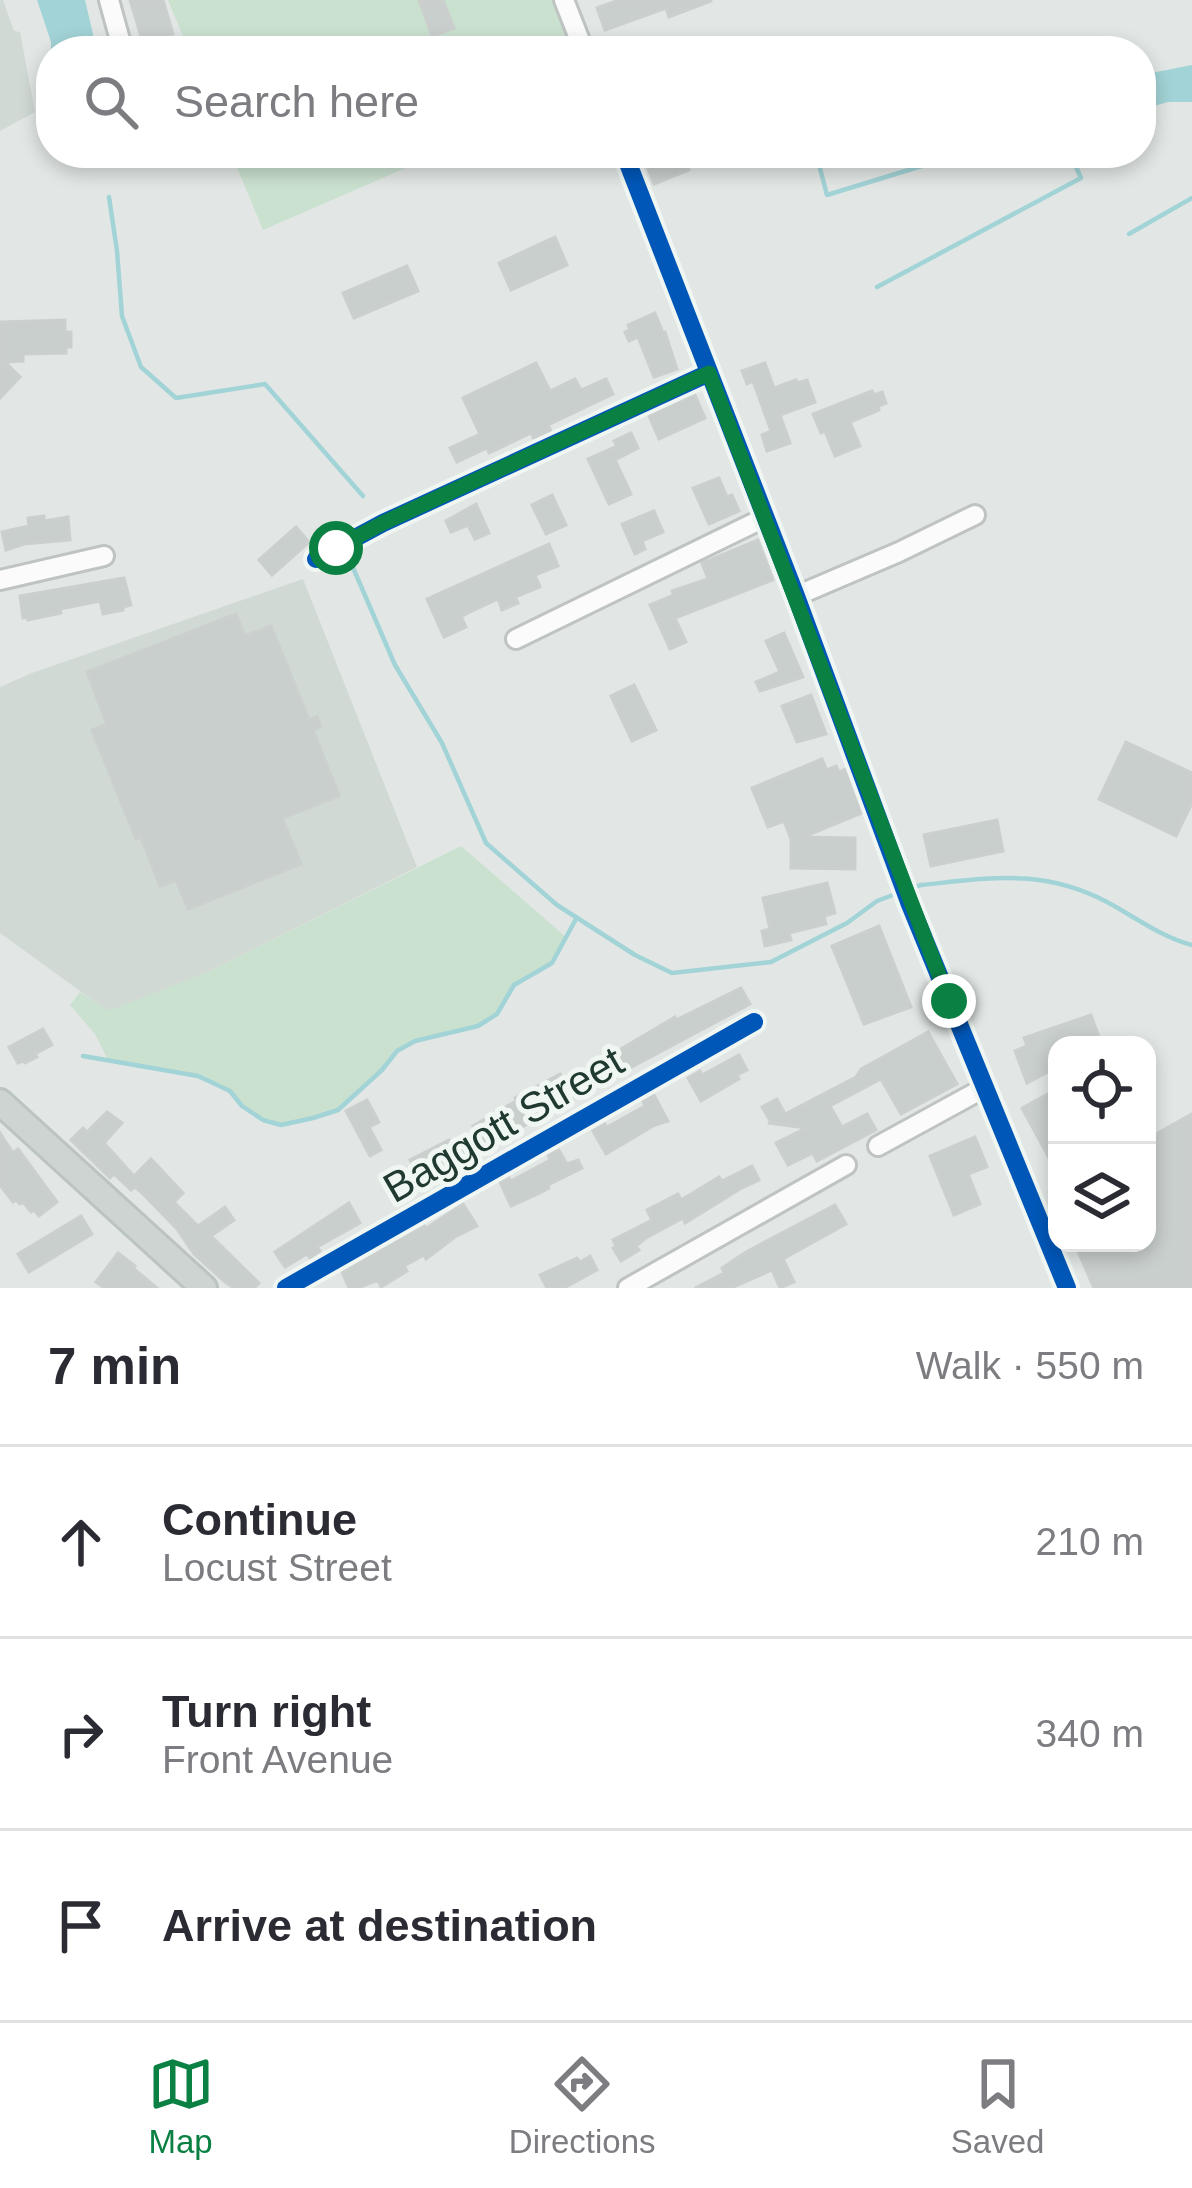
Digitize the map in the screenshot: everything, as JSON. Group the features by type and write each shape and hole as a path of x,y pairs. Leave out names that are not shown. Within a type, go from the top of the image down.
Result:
{"main road":[{"path":"0,1102 204,1288"}],"street":[{"path":"109,0 119,36"},
{"path":"564,0 578,36"},
{"path":"630,168 906,892 1067,1288"},
{"path":"316,559 383,523 709,373"},
{"path":"796,596 975,515"},
{"path":"516,639 764,518"},
{"path":"0,580 104,556"},
{"name":"Baggott Street","path":"286,1288 754,1022"},
{"path":"878,1146 985,1088"},
{"path":"628,1288 846,1166"}],"shaded area":[{"path":"0,0 14,31 20,32 35,112 0,131"},
{"path":"303,579 417,867 210,971 109,1012 0,933 0,687"}],"green space":[{"path":"168,0 552,0 566,36 183,36"},
{"path":"237,168 406,168 263,230"},
{"path":"461,846 566,937 552,963 514,985 497,1014 478,1026 415,1041 397,1051 339,1110 281,1125 263,1120 230,1091 199,1076 107,1058 95,1034 70,1005 80,992 109,1011 210,971"}],"water":[{"path":"37,0 85,0 93,36 49,36"},
{"path":"1192,65 1192,102 1156,106 1156,72"}],"building":[{"path":"130,0 163,0 173,34 141,36"},
{"path":"419,0 443,0 454,28 432,36"},
{"path":"619,0 711,1 669,17 666,8 605,30 597,8"},
{"path":"648,168 688,168 689,170 654,184"},
{"path":"555,237 567,265 511,290 499,263"},
{"path":"407,266 418,291 354,318 343,293"},
{"path":"655,313 677,369 654,377 638,337 629,341 625,332 630,330 628,325"},
{"path":"65,320 65,332 71,332 66,353 23,354 23,361 5,362 20,377 0,398 0,322"},
{"path":"536,363 550,391 575,379 581,390 606,379 613,394 548,425 551,431 534,439 531,433 457,462 450,448 480,434 463,398"},
{"path":"765,363 774,388 807,380 815,402 780,415 790,443 767,451 762,435 771,431 753,381 747,384 742,371"},
{"path":"872,391 874,395 882,392 886,403 850,422 860,446 835,456 813,414"},
{"path":"695,395 705,418 659,439 649,416"},
{"path":"631,433 638,448 615,460 631,494 609,504 588,459 617,446 614,441"},
{"path":"719,478 739,511 709,524 693,488"},
{"path":"552,495 566,525 546,534 532,505"},
{"path":"476,504 489,533 475,539 468,525 451,532 446,521"},
{"path":"654,511 663,532 642,541 645,549 635,554 622,524"},
{"path":"44,516 44,521 68,517 70,540 6,550 2,532 29,526 28,518"},
{"path":"296,527 309,542 272,575 259,560"},
{"path":"758,540 773,580 675,618 686,642 670,649 650,605 674,595 672,591 708,579 702,563"},
{"path":"549,544 558,566 535,575 540,587 515,597 518,603 502,610 498,599 468,613 461,617 466,627 444,637 427,599"},
{"path":"124,578 131,605 123,610 103,614 100,601 23,618 20,596"},
{"path":"236,614 245,636 271,626 309,720 317,717 321,727 313,730 339,796 282,818 301,864 188,909 176,880 160,886 141,837 136,839 92,730 107,724 87,672"},
{"path":"784,633 803,677 760,691 756,682 780,672 766,641"},
{"path":"634,685 656,730 632,741 611,696"},
{"path":"811,695 826,734 797,742 782,706"},
{"path":"1126,742 1192,773 1192,803 1176,836 1099,799"},
{"path":"822,759 827,770 846,769 862,813 803,837 855,838 855,869 791,868 791,839 784,821 768,827 752,788"},
{"path":"997,820 1003,851 931,866 924,835"},
{"path":"827,883 835,913 824,916 826,924 789,933 791,940 765,946 762,931 770,929 763,898"},
{"path":"879,926 911,1007 864,1024 832,946"},
{"path":"741,988 750,1004 596,1086 587,1069 675,1017"},
{"path":"1091,1015 1099,1036 1048,1036 1048,1072 1027,1083 1015,1051 1027,1046 1024,1038"},
{"path":"43,1029 52,1045 18,1063 9,1047"},
{"path":"928,1032 957,1084 901,1114 881,1079 830,1106 842,1127 867,1114 876,1130 817,1161 813,1153 788,1165 776,1143 806,1128 768,1123 762,1107 777,1099 785,1114"},
{"path":"739,1055 747,1070 701,1101 688,1078"},
{"path":"560,1074 573,1100 460,1160 423,1188 410,1160 476,1130 473,1126"},
{"path":"1048,1094 1048,1156 1022,1108"},
{"path":"654,1095 668,1121 606,1154 593,1131 645,1106 643,1101"},
{"path":"367,1100 379,1122 369,1127 381,1150 370,1156 346,1111"},
{"path":"107,1112 122,1123 104,1143 134,1176 151,1159 183,1193 174,1202 198,1226 225,1207 234,1220 211,1236 259,1283 254,1288 234,1288 225,1282 141,1192 135,1187 131,1190 114,1174 110,1178 71,1140"},
{"path":"1192,1114 1192,1288 1094,1288 1078,1252 1156,1252 1156,1134"},
{"path":"0,1133 13,1153 18,1149 57,1202 39,1216 23,1202 13,1202 0,1185"},
{"path":"975,1137 987,1167 968,1174 980,1204 954,1215 930,1156"},
{"path":"559,1150 567,1164 578,1160 582,1168 511,1206 500,1182 550,1160 548,1155"},
{"path":"752,1166 759,1180 685,1223 683,1218 646,1238 636,1246 639,1250 621,1261 613,1240 652,1220 647,1210 678,1194 681,1200 719,1177 722,1181"},
{"path":"349,1203 360,1223 317,1247 320,1251 310,1258 307,1254 285,1267 275,1252"},
{"path":"463,1204 477,1226 426,1259 424,1255 404,1266 407,1271 381,1287 378,1280 349,1288 342,1272"},
{"path":"835,1205 846,1224 783,1259 794,1282 780,1288 772,1270 731,1288 695,1288 724,1273 722,1268 746,1252"},
{"path":"81,1216 92,1234 29,1272 18,1254"},
{"path":"118,1253 157,1288 104,1288 96,1282"},
{"path":"590,1256 597,1270 564,1288 547,1288 540,1275"}],"waterway":[{"path":"820,168 827,195 915,168"},
{"path":"877,287 1081,178 1077,168"},
{"path":"109,197 122,316 141,367 176,398 265,384 363,496"},
{"path":"1129,234 1192,198"},
{"path":"348,556 395,665 442,743 486,843 557,905 635,955 672,973 771,962 898,893"},
{"path":"909,889 993,878 1060,884 1192,945"},
{"path":"83,1056 198,1076 230,1091 263,1120 281,1125 313,1118 338,1110 397,1051 415,1041 478,1026 497,1014 514,985 552,963 576,919"}],"cycle path":[{"path":"630,168 909,902 1067,1288"},
{"path":"316,559 383,523 709,373"},
{"path":"286,1288 754,1022"}],"route":[{"path":"336,548 709,373 949,1001"}]}
